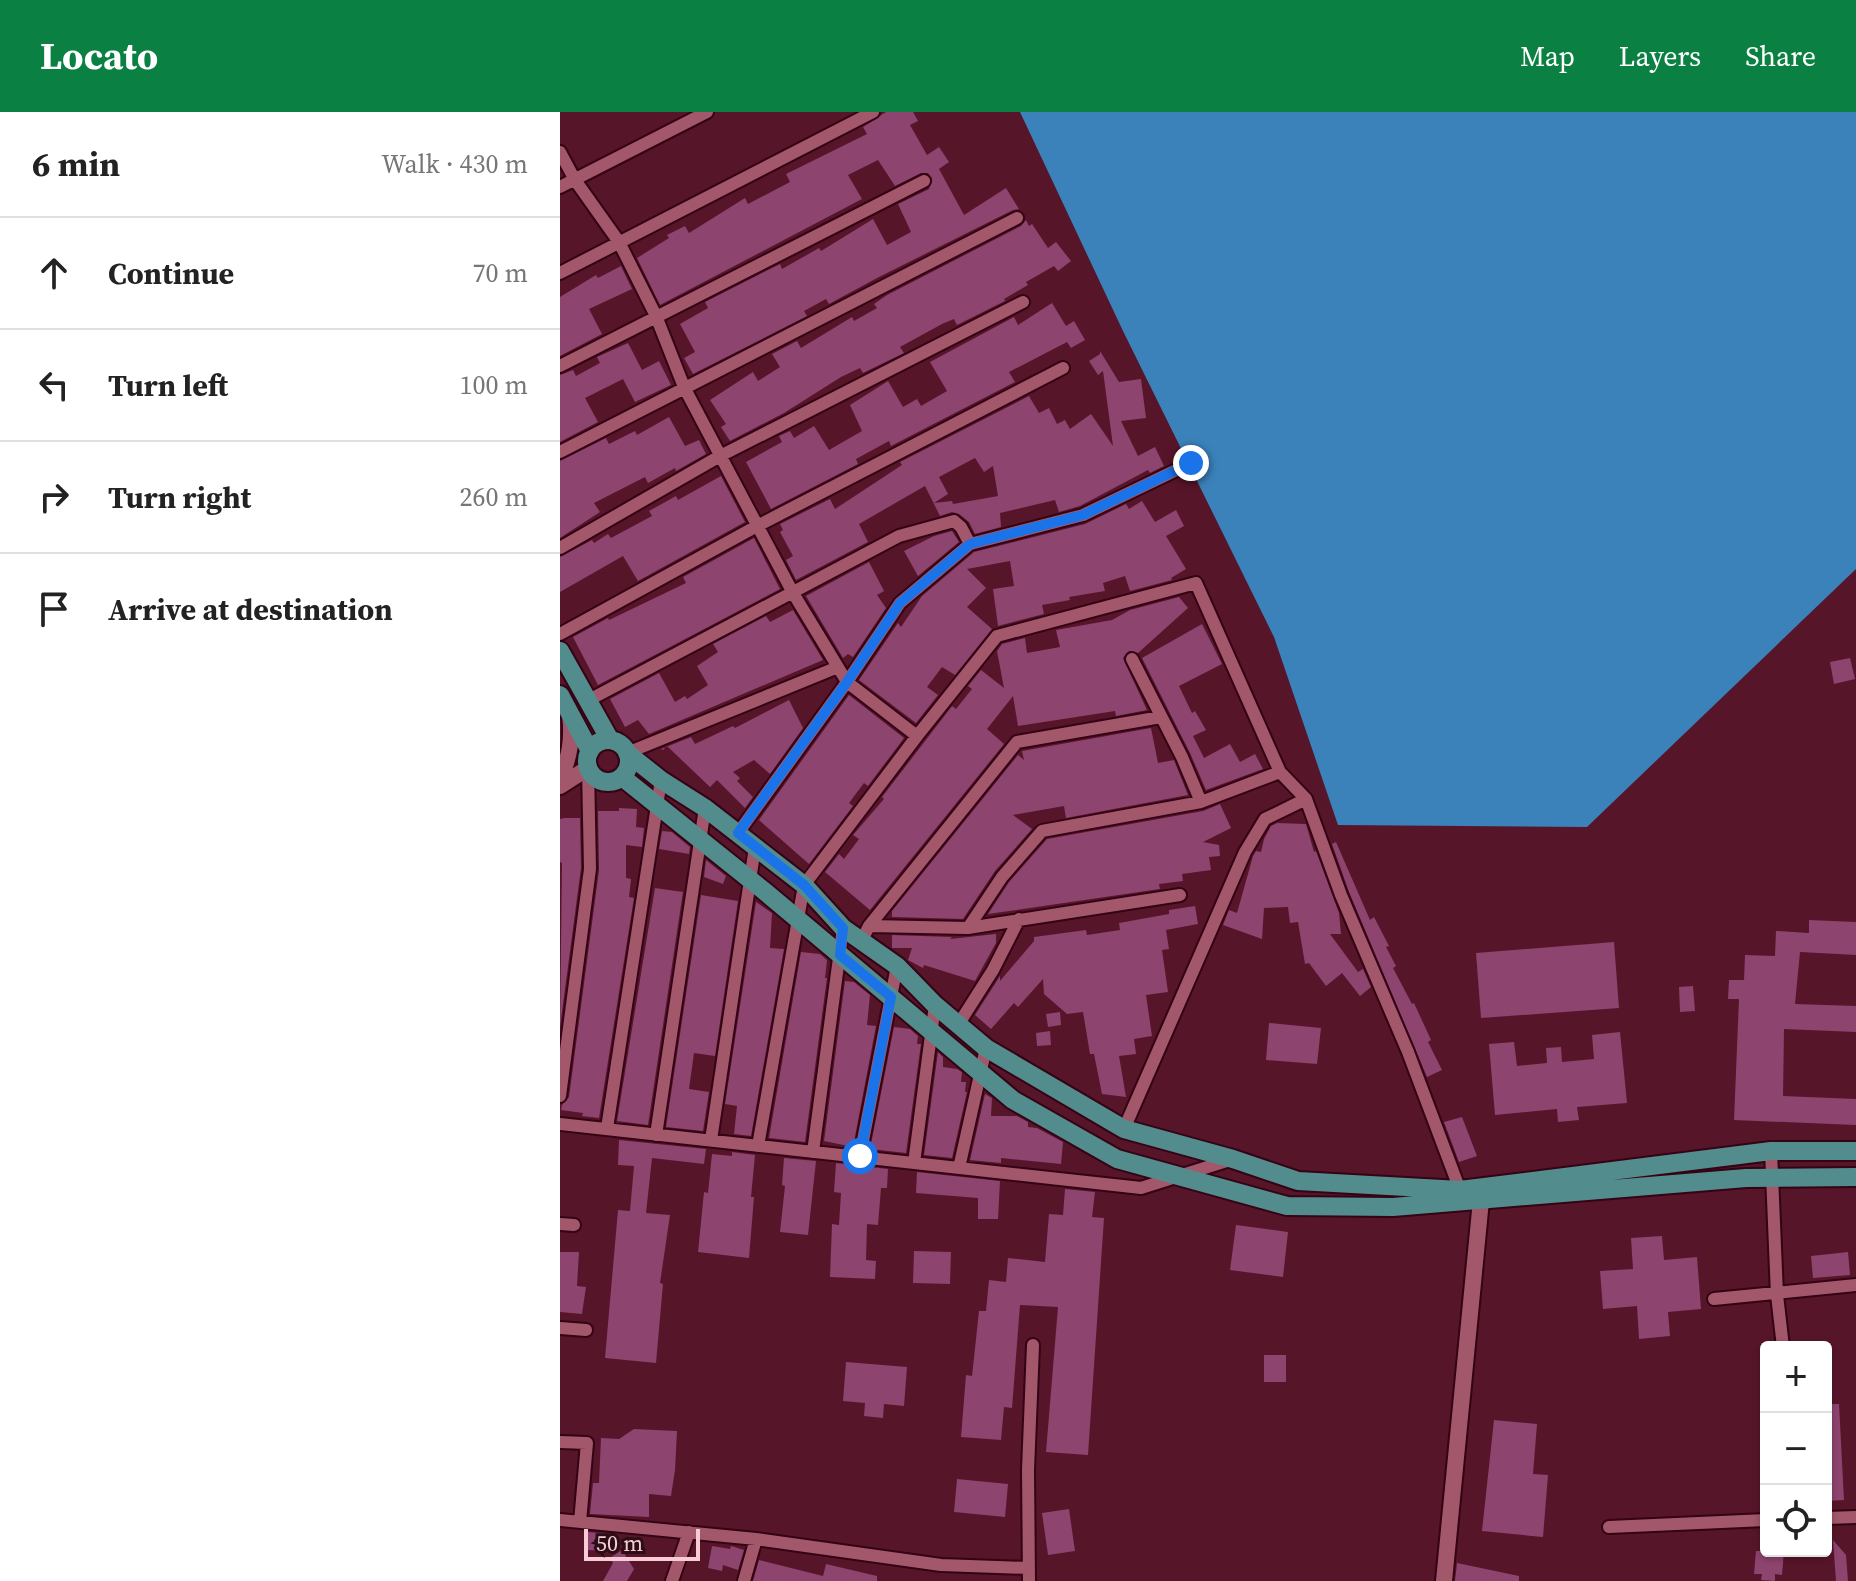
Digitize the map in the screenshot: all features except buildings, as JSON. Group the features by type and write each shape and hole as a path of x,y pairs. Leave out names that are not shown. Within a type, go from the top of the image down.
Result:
{"main road":[{"path":"560,651 610,740 622,746 661,780 705,808 804,885 843,928 866,933 935,1005 986,1048 1124,1129 1233,1159 1298,1181 1460,1190 1482,1194 1772,1178 1856,1177"},
{"path":"565,702 596,779 610,782 622,777 629,765 627,753"},
{"path":"589,759 597,744 610,740"},
{"path":"622,777 798,919 1013,1100 1117,1159 1287,1206 1393,1207 1771,1151 1856,1151"}],"street":[{"path":"560,187 707,112"},
{"path":"560,273 873,112"},
{"path":"560,152 575,180 619,242 656,316 684,387 793,593 847,682 917,736"},
{"path":"560,366 924,181"},
{"path":"560,452 1017,218"},
{"path":"560,548 720,456 1023,302"},
{"path":"560,634 757,526 1063,368"},
{"path":"738,833 900,603 970,544 1083,515 1191,463"},
{"path":"587,701 899,536 954,521 970,544"},
{"path":"758,1146 804,885 917,736 997,636 1196,583 1280,772 1306,799 1341,895 1408,1052 1460,1190"},
{"path":"1132,659 1182,757 1201,802"},
{"path":"627,753 838,667"},
{"path":"560,779 567,763 572,735 565,702"},
{"path":"866,933 1017,742 1161,717"},
{"path":"560,786 589,759"},
{"path":"560,1096 590,869 589,759"},
{"path":"968,928 1002,877 1042,831 1201,802 1280,772"},
{"path":"607,1128 661,780"},
{"path":"1124,1129 1245,852 1265,819 1306,799"},
{"path":"656,1135 705,808"},
{"path":"711,1140 755,847"},
{"path":"866,933 968,928 1180,895"},
{"path":"958,1025 993,970 1019,919"},
{"path":"813,1152 843,928"},
{"path":"860,1156 897,966"},
{"path":"914,1163 935,1005"},
{"path":"959,1168 986,1048"},
{"path":"560,1124 1141,1188 1233,1159"},
{"path":"1771,1151 1777,1295 1782,1341"},
{"path":"1444,1581 1482,1194"},
{"path":"1714,1299 1856,1285"},
{"path":"560,1328 586,1330"},
{"path":"560,1520 756,1539 1028,1575 1033,1345"},
{"path":"560,1442 587,1443 580,1522"},
{"path":"1832,1518 1856,1517"},
{"path":"1609,1527 1760,1520"},
{"path":"672,1581 689,1532"},
{"path":"744,1581 756,1539"}],"water":[{"path":"1020,112 1856,112 1856,569 1587,827 1338,825 1274,637 1123,331"}],"route":[{"path":"860,1156 891,997 840,955 843,928 804,885 738,833 900,603 970,544 1083,515 1191,463"}]}
